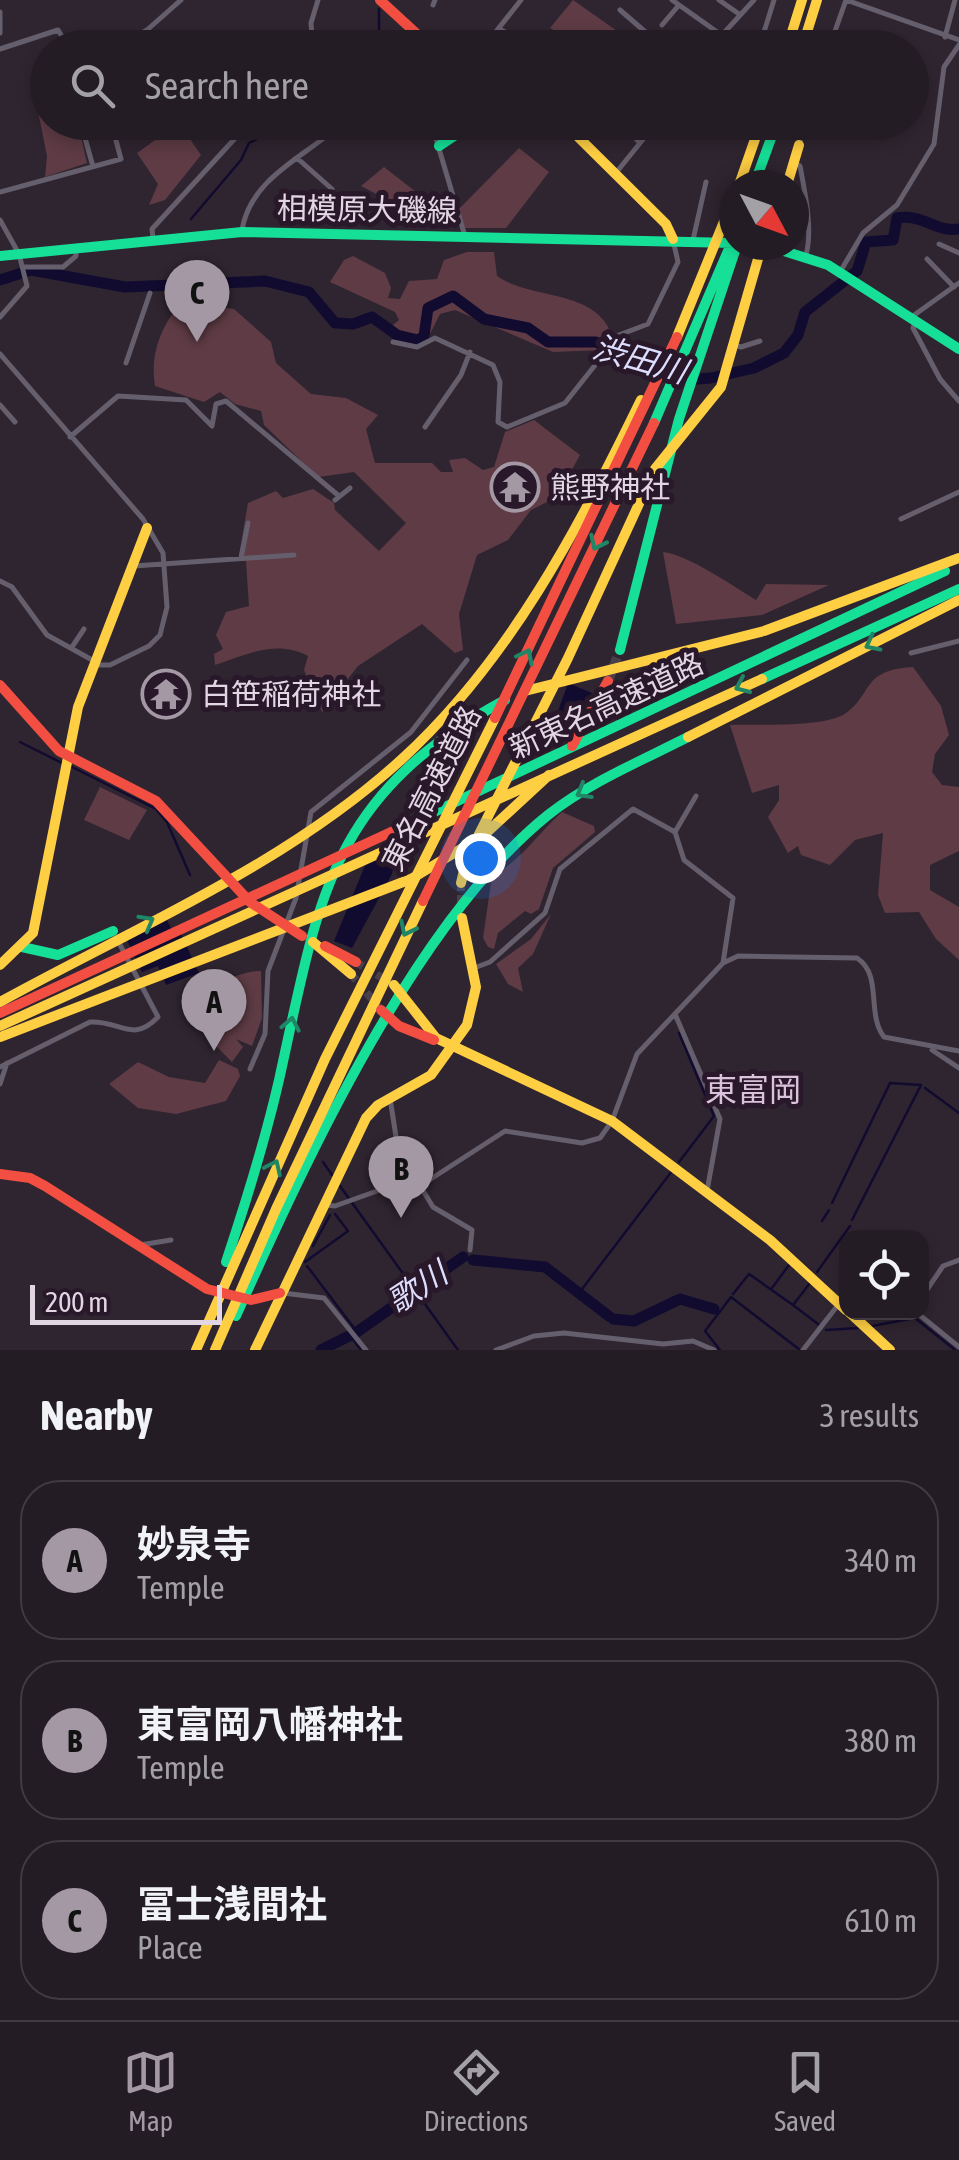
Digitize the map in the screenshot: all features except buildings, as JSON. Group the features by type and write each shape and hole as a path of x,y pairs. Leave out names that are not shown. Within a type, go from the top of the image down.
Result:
{"main road":[{"path":"380,0 413,30"},
{"path":"793,30 802,0"},
{"path":"808,30 817,0"},
{"path":"439,146 448,140"},
{"path":"581,140 666,224 673,239"},
{"path":"743,170 754,140"},
{"path":"760,170 770,140"},
{"path":"791,170 799,145"},
{"name":"相模原大磯線","path":"0,256 242,232 673,239 719,244"},
{"name":"東名高速道路","path":"232,1255 354,997 548,612 719,235"},
{"path":"809,257 959,349"},
{"name":"東名高速道路","path":"218,1350 353,1039 668,392 727,260"},
{"path":"620,650 663,475 729,260"},
{"path":"460,883 466,858 568,658 655,469 721,387 758,260"},
{"path":"0,1002 277,849 372,784 445,717 506,638 652,384"},
{"path":"0,965 22,947 34,924 80,702 147,528"},
{"path":"197,1349 232,1255 270,1116 305,951 328,881 358,828 390,786 428,749 478,714 534,688 764,631 959,561"},
{"name":"新東名高速道路","path":"0,1013 608,732 959,561"},
{"name":"新東名高速道路","path":"0,1026 959,589"},
{"path":"255,1264 385,1026 482,876 557,808 652,754 959,600"},
{"path":"0,1037 108,991 408,883 494,829 555,768 608,681"},
{"path":"0,685 67,757 156,800 230,882 285,926 356,962"},
{"path":"254,1350 366,1118 390,1098 424,1081 452,1047 475,1004 474,968 462,918"},
{"path":"22,947 38,954 60,956 113,931"},
{"path":"310,940 352,974"},
{"path":"394,984 410,999 428,1031 452,1047"},
{"path":"381,1010 398,1026 612,1121 707,1191 839,1302"},
{"path":"0,1174 30,1178 45,1186 138,1248 227,1297 251,1300 280,1293"},
{"path":"859,1320 890,1350"}],"street":[{"path":"147,30 181,0"},
{"path":"312,30 318,0"},
{"path":"503,30 499,28 521,0"},
{"path":"719,0 739,14"},
{"path":"724,30 754,0"},
{"path":"765,30 774,0"},
{"path":"835,30 846,0 928,30"},
{"path":"945,36 955,0"},
{"path":"662,25 675,2 714,30"},
{"path":"620,10 647,30"},
{"path":"0,12 0,33"},
{"path":"841,273 864,233 897,205 934,144 944,67 959,43 929,30"},
{"path":"0,49 30,39"},
{"path":"86,140 92,163"},
{"path":"0,192 92,163 121,159 116,140"},
{"path":"154,239 152,229 234,140"},
{"path":"242,232 246,215 270,179 320,140"},
{"path":"437,140 465,236"},
{"path":"637,140 640,143"},
{"path":"614,176 642,140"},
{"path":"799,145 801,140"},
{"path":"297,158 332,189"},
{"path":"794,163 801,170"},
{"path":"694,240 706,182"},
{"path":"0,220 19,254 26,281 25,290 0,316"},
{"path":"393,342 417,347 435,338 470,352 496,369 500,382 498,419 507,426 565,403 619,335 648,324 678,262 673,239"},
{"path":"939,244 959,254"},
{"path":"24,268 63,267 76,256 76,248"},
{"path":"927,259 957,285 913,320 913,328 940,378 959,401"},
{"path":"126,363 150,293"},
{"path":"732,345 741,348 760,341"},
{"path":"425,427 462,375 470,352"},
{"path":"0,354 162,546 167,613 160,636 110,666 95,664 47,635 12,587 0,581"},
{"path":"70,437 118,396 186,400 212,426 216,404 226,401 337,498 350,488"},
{"path":"0,405 15,422"},
{"path":"901,519 959,492"},
{"path":"241,558 248,524"},
{"path":"134,566 294,555"},
{"path":"71,648 84,629"},
{"path":"911,653 959,641"},
{"path":"250,1069 264,1034 268,971 301,879 311,812 411,732 467,660"},
{"path":"674,832 696,796"},
{"path":"474,968 490,962 545,912 560,868 626,812 637,810 674,832 684,860 733,898 723,964"},
{"path":"0,1084 4,1065 90,1022 135,1033 157,1018 113,931"},
{"path":"324,1205 403,1182 418,1184 505,1131 589,1143 600,1138 612,1121 637,1054 723,964 759,954 857,958 870,972 879,1032 892,1041 959,1051"},
{"path":"675,1014 720,1118 707,1191"},
{"path":"930,1048 959,1068"},
{"path":"390,1098 403,1182"},
{"path":"418,1184 433,1207 472,1230 470,1250"},
{"path":"138,1248 171,1240"},
{"path":"929,1287 943,1266 959,1260"},
{"path":"280,1293 298,1292 324,1298 366,1350"},
{"path":"804,1350 839,1313"},
{"path":"925,1320 959,1347"},
{"path":"496,1350 534,1336 564,1333 663,1344 693,1341 714,1350"}],"shaded area":[{"path":"573,0 616,30 553,30 550,28"},
{"path":"44,140 82,140 87,163 45,177"},
{"path":"155,140 191,140 201,155 165,200 149,205 158,184 137,153"},
{"path":"519,148 549,172 506,228 465,228 459,209"},
{"path":"384,167 425,199 409,226 404,226 411,212 361,186"},
{"path":"467,252 494,252 497,276 591,309 611,333 603,350 553,352 455,310 440,314 426,342 416,345 395,338 393,325 399,320 395,312 330,282 344,260 353,256 385,273 391,288 388,298 400,299 409,281 437,279 444,260"},
{"path":"178,307 234,309 271,342 276,363 311,394 346,398 378,415 366,429 375,463 432,463 441,472 453,472 449,460 465,458 483,470 494,467 505,432 534,420 580,455 557,497 531,510 508,540 477,555 459,614 463,650 455,653 422,624 358,666 322,712 304,670 308,656 273,649 215,665 214,654 223,649 216,635 226,612 249,606 246,561 238,561 248,503 276,491 283,498 313,489 334,503 335,510 379,551 406,523 354,472 318,477 264,425 261,411 235,404 220,392 204,402 155,386 155,354 166,325"},
{"path":"663,552 697,565 756,600 766,584 829,585 762,615 676,624"},
{"path":"913,667 941,706 949,735 935,754 932,772 942,785 959,787 959,851 930,865 930,890 959,907 959,960 936,939 919,912 885,913 878,895 883,833 855,840 830,865 801,855 798,846 788,853 768,817 779,800 779,785 752,793 730,725 807,723 836,718 854,706 876,678"},
{"path":"568,683 592,693 568,735 552,728"},
{"path":"100,787 147,810 129,840 84,820"},
{"path":"562,812 594,826 595,832 553,868 539,909 531,914 525,911 498,933 494,949 488,947 483,938 492,876 521,855"},
{"path":"397,849 392,874 352,948 334,941 366,863"},
{"path":"551,914 533,954 518,968 523,992 508,984 496,964 531,939"},
{"path":"166,918 175,936 181,934 199,973 166,985 158,966 142,972 127,940"},
{"path":"261,971 262,1018 252,1046 236,1039 243,1047 232,1062 207,1037 218,1022 211,994 233,977"},
{"path":"219,1060 238,1069 240,1076 226,1101 176,1114 138,1108 109,1084 138,1062 169,1077 205,1083"}],"waterway":[{"path":"379,9 379,30"},
{"path":"191,219 255,140"},
{"name":"渋田川","path":"0,280 31,270 125,287 265,281 309,292 335,323 353,324 372,317 397,335 418,340 424,336 428,308 453,296 484,319 528,328 548,342 596,342 639,362 697,379 754,368 784,353 798,335 805,312 857,271 866,242 893,240 897,218 959,229"},
{"path":"20,742 62,763"},
{"path":"72,767 156,809 167,822 190,875"},
{"path":"679,1033 714,1116 679,1162"},
{"path":"832,1203 890,1083 921,1085 852,1220"},
{"name":"歌川","path":"925,1088 959,1113"},
{"path":"323,1162 332,1175"},
{"path":"579,1293 672,1171"},
{"path":"340,1186 458,1350"},
{"path":"822,1221 829,1210"},
{"path":"305,1262 348,1231 335,1214"},
{"path":"313,1246 330,1215"},
{"name":"歌川","path":"817,1272 850,1226"},
{"name":"歌川","path":"321,1350 357,1332 463,1257"},
{"name":"歌川","path":"473,1260 545,1267 610,1317"},
{"path":"772,1288 789,1265"},
{"path":"307,1266 354,1328"},
{"name":"歌川","path":"733,1294 749,1274 793,1305 810,1283"},
{"path":"720,1350 705,1331 731,1297 800,1350"},
{"name":"歌川","path":"613,1319 634,1321 680,1299 714,1309"},
{"path":"793,1305 818,1324"},
{"path":"872,1326 915,1318 955,1350"},
{"path":"826,1330 858,1328"},
{"path":"351,1337 361,1350"}],"tunnel":[{"path":"608,681 620,650"},
{"path":"461,883 461,909"},
{"path":"356,962 394,985"},
{"path":"351,974 381,1010"}],"traffic: fast":[{"path":"439,146 448,140"},
{"path":"759,170 770,140"},
{"path":"0,256 242,232 719,243"},
{"path":"809,259 828,265 959,349"},
{"path":"654,423 724,260"},
{"path":"620,650 679,419 732,260"},
{"path":"430,814 945,571"},
{"path":"762,679 959,589"},
{"path":"226,1262 268,1126 306,958 340,859 366,815 400,775 446,737 505,700"},
{"path":"236,1316 330,1117 409,979 453,916 499,861 548,815 598,782 688,737"},
{"path":"22,947 58,955 113,931"}],"traffic: slow":[{"path":"793,30 802,0"},
{"path":"808,30 817,0"},
{"path":"581,140 666,224 673,239"},
{"path":"744,170 755,140"},
{"path":"792,170 799,145"},
{"path":"677,337 719,234"},
{"path":"461,883 467,858 568,658 655,469 721,387 758,260"},
{"path":"0,1002 260,863 357,797 402,759 476,679 538,591 641,400"},
{"path":"0,965 33,933 78,707 147,528"},
{"path":"525,691 764,631 959,558"},
{"path":"688,737 959,600"},
{"path":"0,1026 762,679"},
{"path":"196,1350 325,1059 495,718"},
{"path":"0,1037 411,879 484,835 549,775"},
{"path":"215,1350 276,1209 423,901"},
{"path":"255,1350 366,1118 378,1105 431,1075 467,1025 476,987 462,918"},
{"path":"313,942 351,974"},
{"path":"394,985 436,1038 612,1121 770,1240 839,1304"},
{"path":"858,1320 890,1350"}],"traffic: jam":[{"path":"380,0 413,30"},
{"path":"495,718 677,337"},
{"path":"423,901 654,423"},
{"path":"572,746 608,681"},
{"path":"0,685 59,751 156,801 250,902 302,936"},
{"path":"0,1013 430,814"},
{"path":"325,946 356,962"},
{"path":"381,1010 399,1026 434,1040"},
{"path":"0,1174 30,1178 45,1186 207,1289 251,1300 280,1293"}],"place":[{"name":"冨士浅間社","path":"197,342"},
{"name":"熊野神社","path":"515,487"},
{"name":"白笹稲荷神社","path":"166,694"},
{"name":"妙泉寺","path":"214,1051"},
{"name":"東富岡八幡神社","path":"401,1218"}],"district":[{"name":"東富岡","path":"753,1089"}]}
